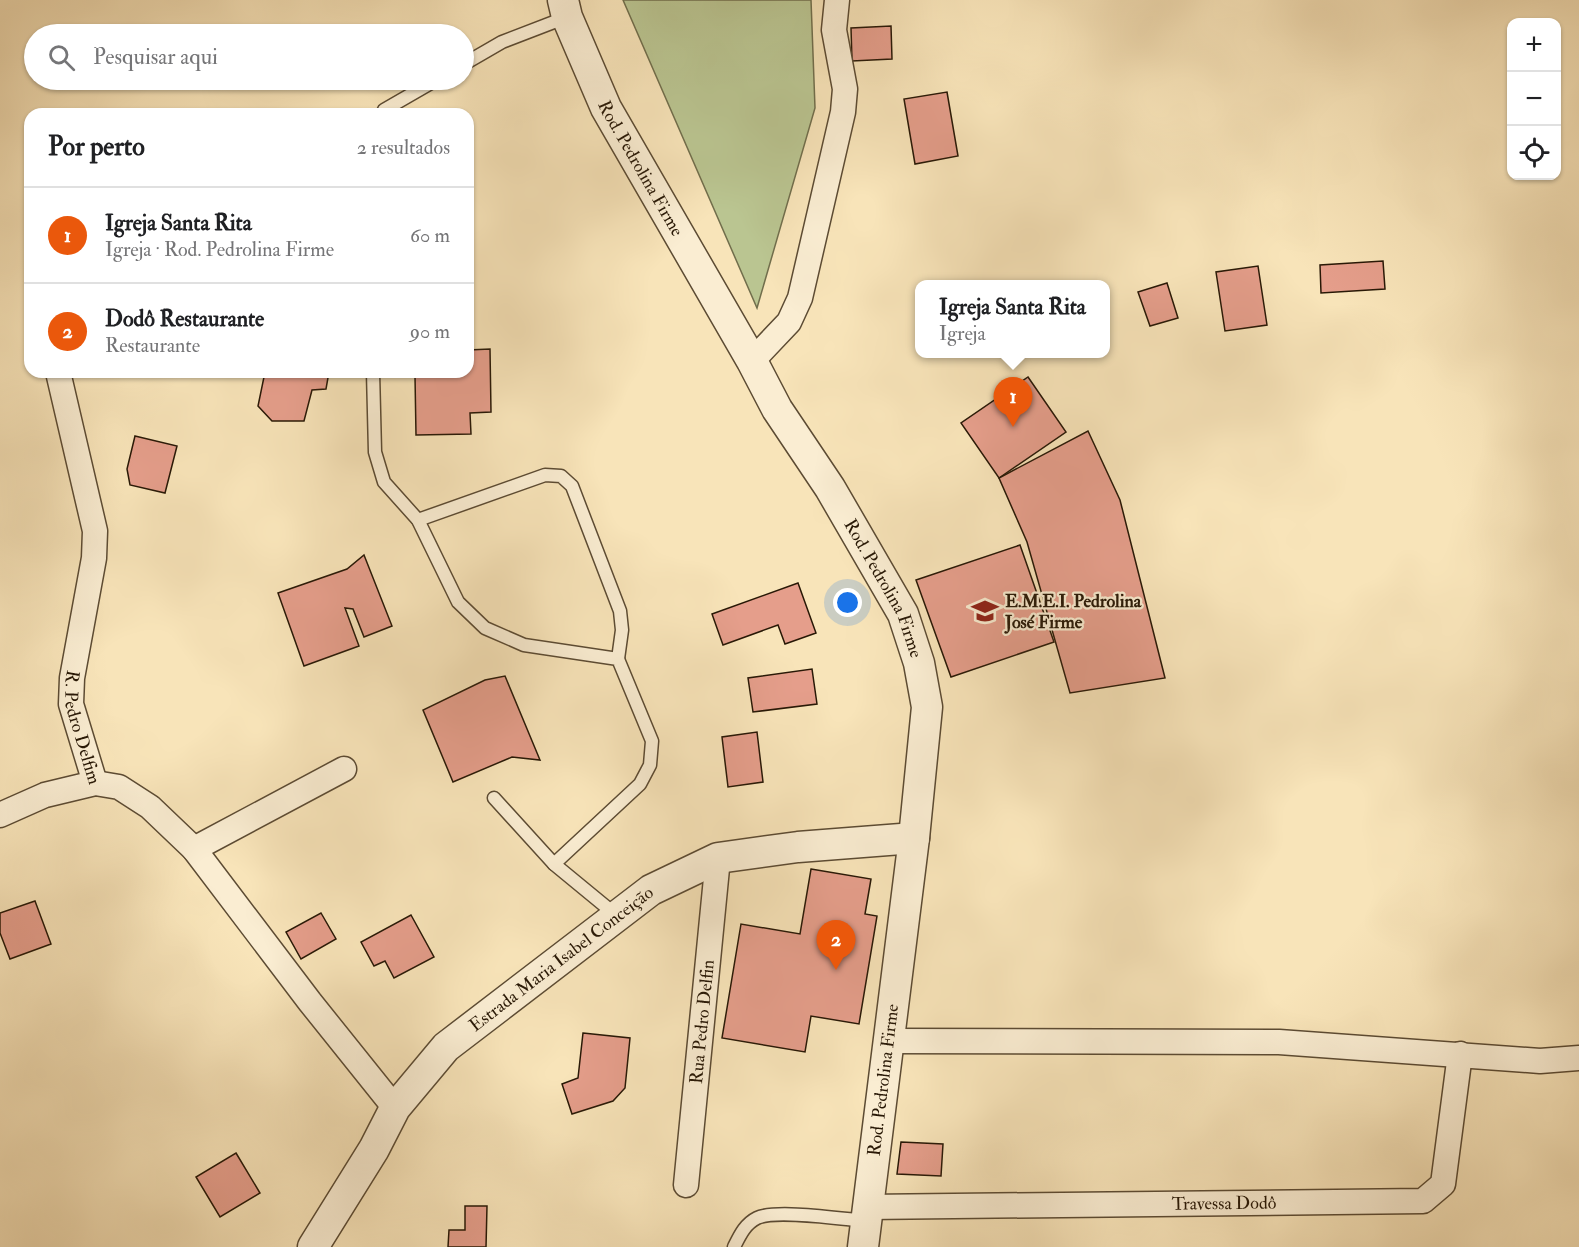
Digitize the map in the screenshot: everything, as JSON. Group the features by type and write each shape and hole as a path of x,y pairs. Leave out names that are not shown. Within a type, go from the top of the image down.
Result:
{"street":[{"path":"752,361 789,322 800,298 843,112 845,89 834,30 837,0"},
{"name":"Rod. Pedrolina Firme","path":"565,9 606,108 752,361 777,409 830,488 903,614 919,663 927,707 914,838 865,1225"},
{"name":"R. Pedro Delfim","path":"59,378 95,531 94,558 72,678 71,704 95,783 119,787 150,807 194,849 310,1002 395,1108"},
{"path":"194,849 344,769"},
{"path":"0,815 45,795 95,783"},
{"name":"Estrada Maria Isabel Conceição","path":"312,1247 374,1149 395,1108 446,1047 651,890 718,858 798,847 914,838"},
{"name":"Rua Pedro Delfin","path":"686,1185 718,858"},
{"path":"888,1041 1279,1042 1540,1061 1579,1058"},
{"name":"Travessa Dodô","path":"865,1225 1423,1201 1443,1184 1460,1054"}],"lane":[{"path":"474,58 565,9"},
{"path":"389,108 419,90"},
{"path":"373,378 375,452 384,482 418,520 458,602 485,628 524,645 618,659"},
{"path":"418,520 545,475 561,476 572,486 620,611 622,630 618,659 652,741 650,765 640,784 554,864"},
{"path":"494,798 554,864 616,915"},
{"path":"734,1247 745,1227 759,1217 778,1214 865,1225"}],"green space":[{"path":"623,0 811,0 815,108 757,308"}],"building":[{"path":"891,26 892,59 852,61 851,28"},
{"path":"947,92 958,156 915,164 904,99"},
{"path":"1383,261 1385,289 1321,293 1320,265"},
{"path":"1258,266 1267,325 1225,331 1216,272"},
{"path":"1167,283 1178,318 1150,326 1138,292"},
{"path":"490,349 491,412 470,413 471,434 416,435 415,378 474,378 474,350"},
{"path":"1028,377 1066,432 999,478 961,423"},
{"path":"264,378 328,378 326,389 312,390 304,421 272,421 258,406"},
{"path":"1088,431 1120,500 1165,678 1070,693 1027,542 999,478"},
{"path":"135,436 177,446 165,493 130,485 127,469"},
{"name":"E.M.E.I. Pedrolina José Firme","path":"1020,545 1054,642 951,677 916,580"},
{"path":"364,555 392,626 364,637 353,609 345,608 359,646 304,666 278,593 347,569"},
{"path":"798,583 816,633 785,644 778,625 723,645 712,614"},
{"path":"812,669 817,704 753,712 748,678"},
{"path":"505,676 540,760 512,757 453,782 423,710 485,680"},
{"path":"757,732 763,782 728,787 722,737"},
{"path":"811,869 871,879 865,914 877,916 859,1024 811,1016 805,1052 722,1038 741,924 800,934"},
{"path":"35,901 51,944 10,959 0,933 0,913"},
{"path":"321,913 336,939 301,959 286,932"},
{"path":"411,915 434,957 394,978 385,961 374,966 361,942"},
{"path":"583,1033 630,1038 625,1088 613,1101 572,1114 562,1084 578,1078"},
{"path":"901,1142 943,1144 941,1176 897,1174"},
{"path":"236,1153 260,1193 220,1217 196,1177"},
{"path":"465,1206 487,1206 486,1247 448,1247 449,1230 465,1230"}],"place":[{"name":"Igreja Santa Rita","path":"1013,427"},
{"name":"E.M.E.I. Pedrolina José Firme","path":"985,611"},
{"name":"Dodô Restaurante","path":"836,970"}]}
